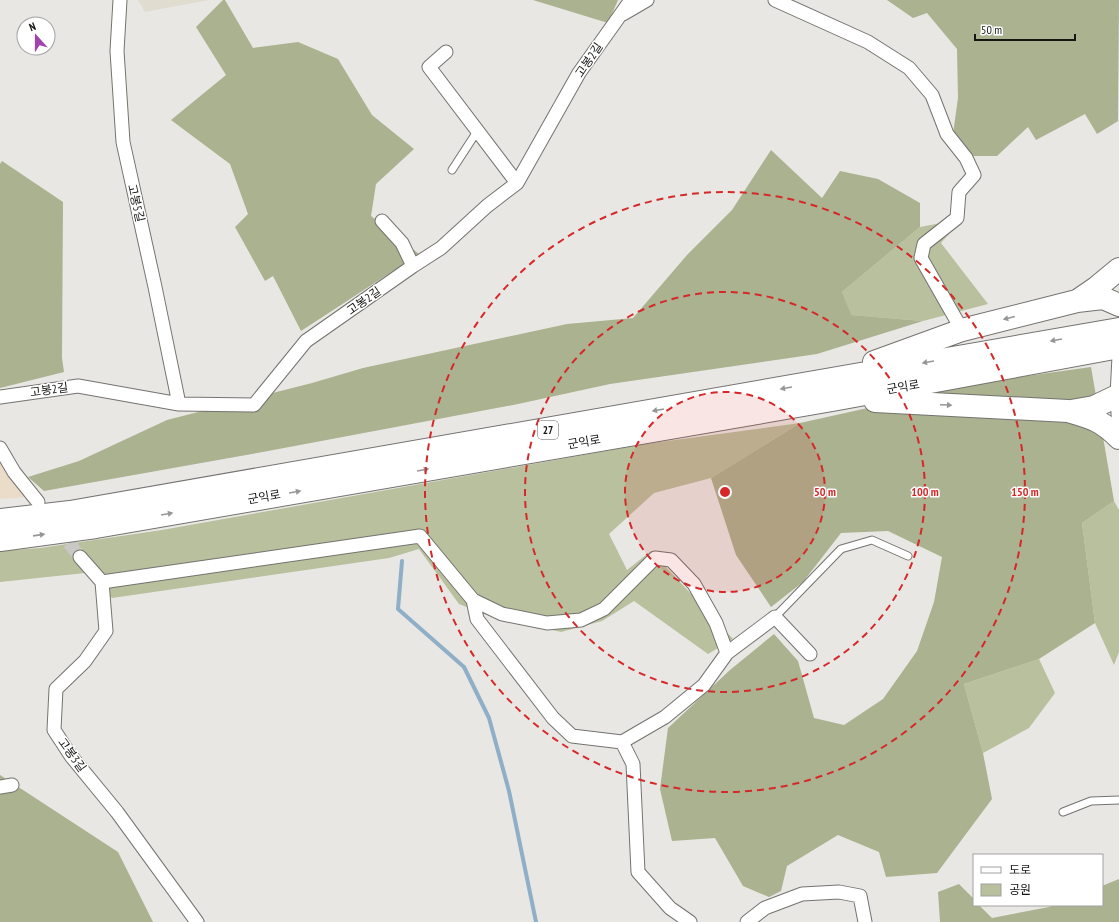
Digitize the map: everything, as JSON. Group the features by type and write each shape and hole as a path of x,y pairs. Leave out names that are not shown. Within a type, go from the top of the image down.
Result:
{"highway":[{"path":"1077,300 1096,288 1119,268"},
{"path":"816,382 962,330 1077,300 1103,298 1119,305"},
{"name":"군익로","path":"0,540 96,527 838,399 1093,343 1119,329"},
{"name":"군익로","path":"0,520 70,512 816,382 1093,343 1119,348"},
{"path":"838,399 1068,411 1094,407 1118,396"},
{"path":"1068,411 1093,418 1109,428 1119,438"}],"street":[{"name":"고봉5길","path":"120,0 117,51 123,142 179,404"},
{"name":"고봉2길","path":"0,397 78,386 179,404 254,405 306,341 412,266 441,248 487,206 518,183 579,73 631,0"},
{"path":"618,17 647,0"},
{"path":"775,0 868,42 909,68 932,94 947,134 966,158 974,175 959,192 957,218 924,244 921,258 962,330"},
{"path":"446,52 429,67 518,183"},
{"path":"382,221 402,243 412,266"},
{"path":"1119,356 1119,431"},
{"path":"0,448 14,472 38,502"},
{"path":"80,557 102,582 420,536 473,600 502,614 547,623 581,620 604,609 655,558 671,560 694,584 716,623 727,653"},
{"name":"고봉3길","path":"102,582 106,631 85,661 56,689 54,730 71,756 117,812 197,922"},
{"path":"473,600 477,619 553,718 572,736 622,742 665,717 704,685 727,653 775,617 810,654"},
{"path":"622,742 633,764 638,872 670,908 690,922"},
{"path":"747,922 765,908 802,894 839,892 860,896 865,922"}],"lane":[{"path":"452,170 478,130"},
{"path":"775,617 841,549 872,540 908,556"},
{"path":"1063,812 1091,801 1119,800"}],"shaded area":[{"path":"138,0 209,0 145,12"},
{"path":"0,456 26,497 0,499"}],"green space":[{"path":"223,0 225,0 253,48 298,42 338,59 372,115 414,149 376,184 371,216 419,254 301,331 273,276 265,281 235,227 248,214 230,164 171,120 226,75 196,27"},
{"path":"533,0 618,0 608,23"},
{"path":"887,0 1119,0 1118,121 1097,134 1085,114 1036,140 1028,127 997,156 972,156 953,134 958,98 957,49 927,13 913,18"},
{"path":"771,150 822,198 840,171 878,179 920,203 920,227 842,292 851,315 923,321 817,354 610,384 518,404 44,491 28,477 79,461 167,420 312,383 363,368 567,324 633,318 687,255 732,210"},
{"path":"2,161 63,202 62,358 64,372 0,388 0,164"},
{"path":"962,219 941,243 988,304 923,321 850,315 842,292 920,227"},
{"path":"1091,367 1114,501 1082,523 1095,623 1039,659 964,684 983,753 992,799 937,873 886,877 879,852 838,835 787,866 781,891 769,897 743,886 715,838 672,841 660,789 668,728 730,670 774,634 798,661 814,718 844,725 883,699 917,651 934,602 942,557 888,531 841,533 803,582 771,607 736,555 711,478 800,423 985,382"},
{"path":"800,423 711,478 654,493 609,534 627,570 651,551 733,639 708,654 634,601 602,621 561,632 484,614 459,604 419,549 389,558 112,598 85,573 0,582 0,551 40,548 162,530 645,444"},
{"path":"1114,501 1119,510 1119,652 1114,665 1095,623 1082,523"},
{"path":"1039,659 1055,693 1029,728 983,753 964,684"},
{"path":"0,775 118,852 153,922 0,922"},
{"path":"1119,879 1119,922 940,922 938,892 959,884 973,898 973,906 980,906 992,918 1052,906 1103,906 1103,886"}],"waterway":[{"path":"402,561 398,609 464,667 489,718 509,791 536,922"}],"tunnel":[{"path":"57,528 80,557"}]}
